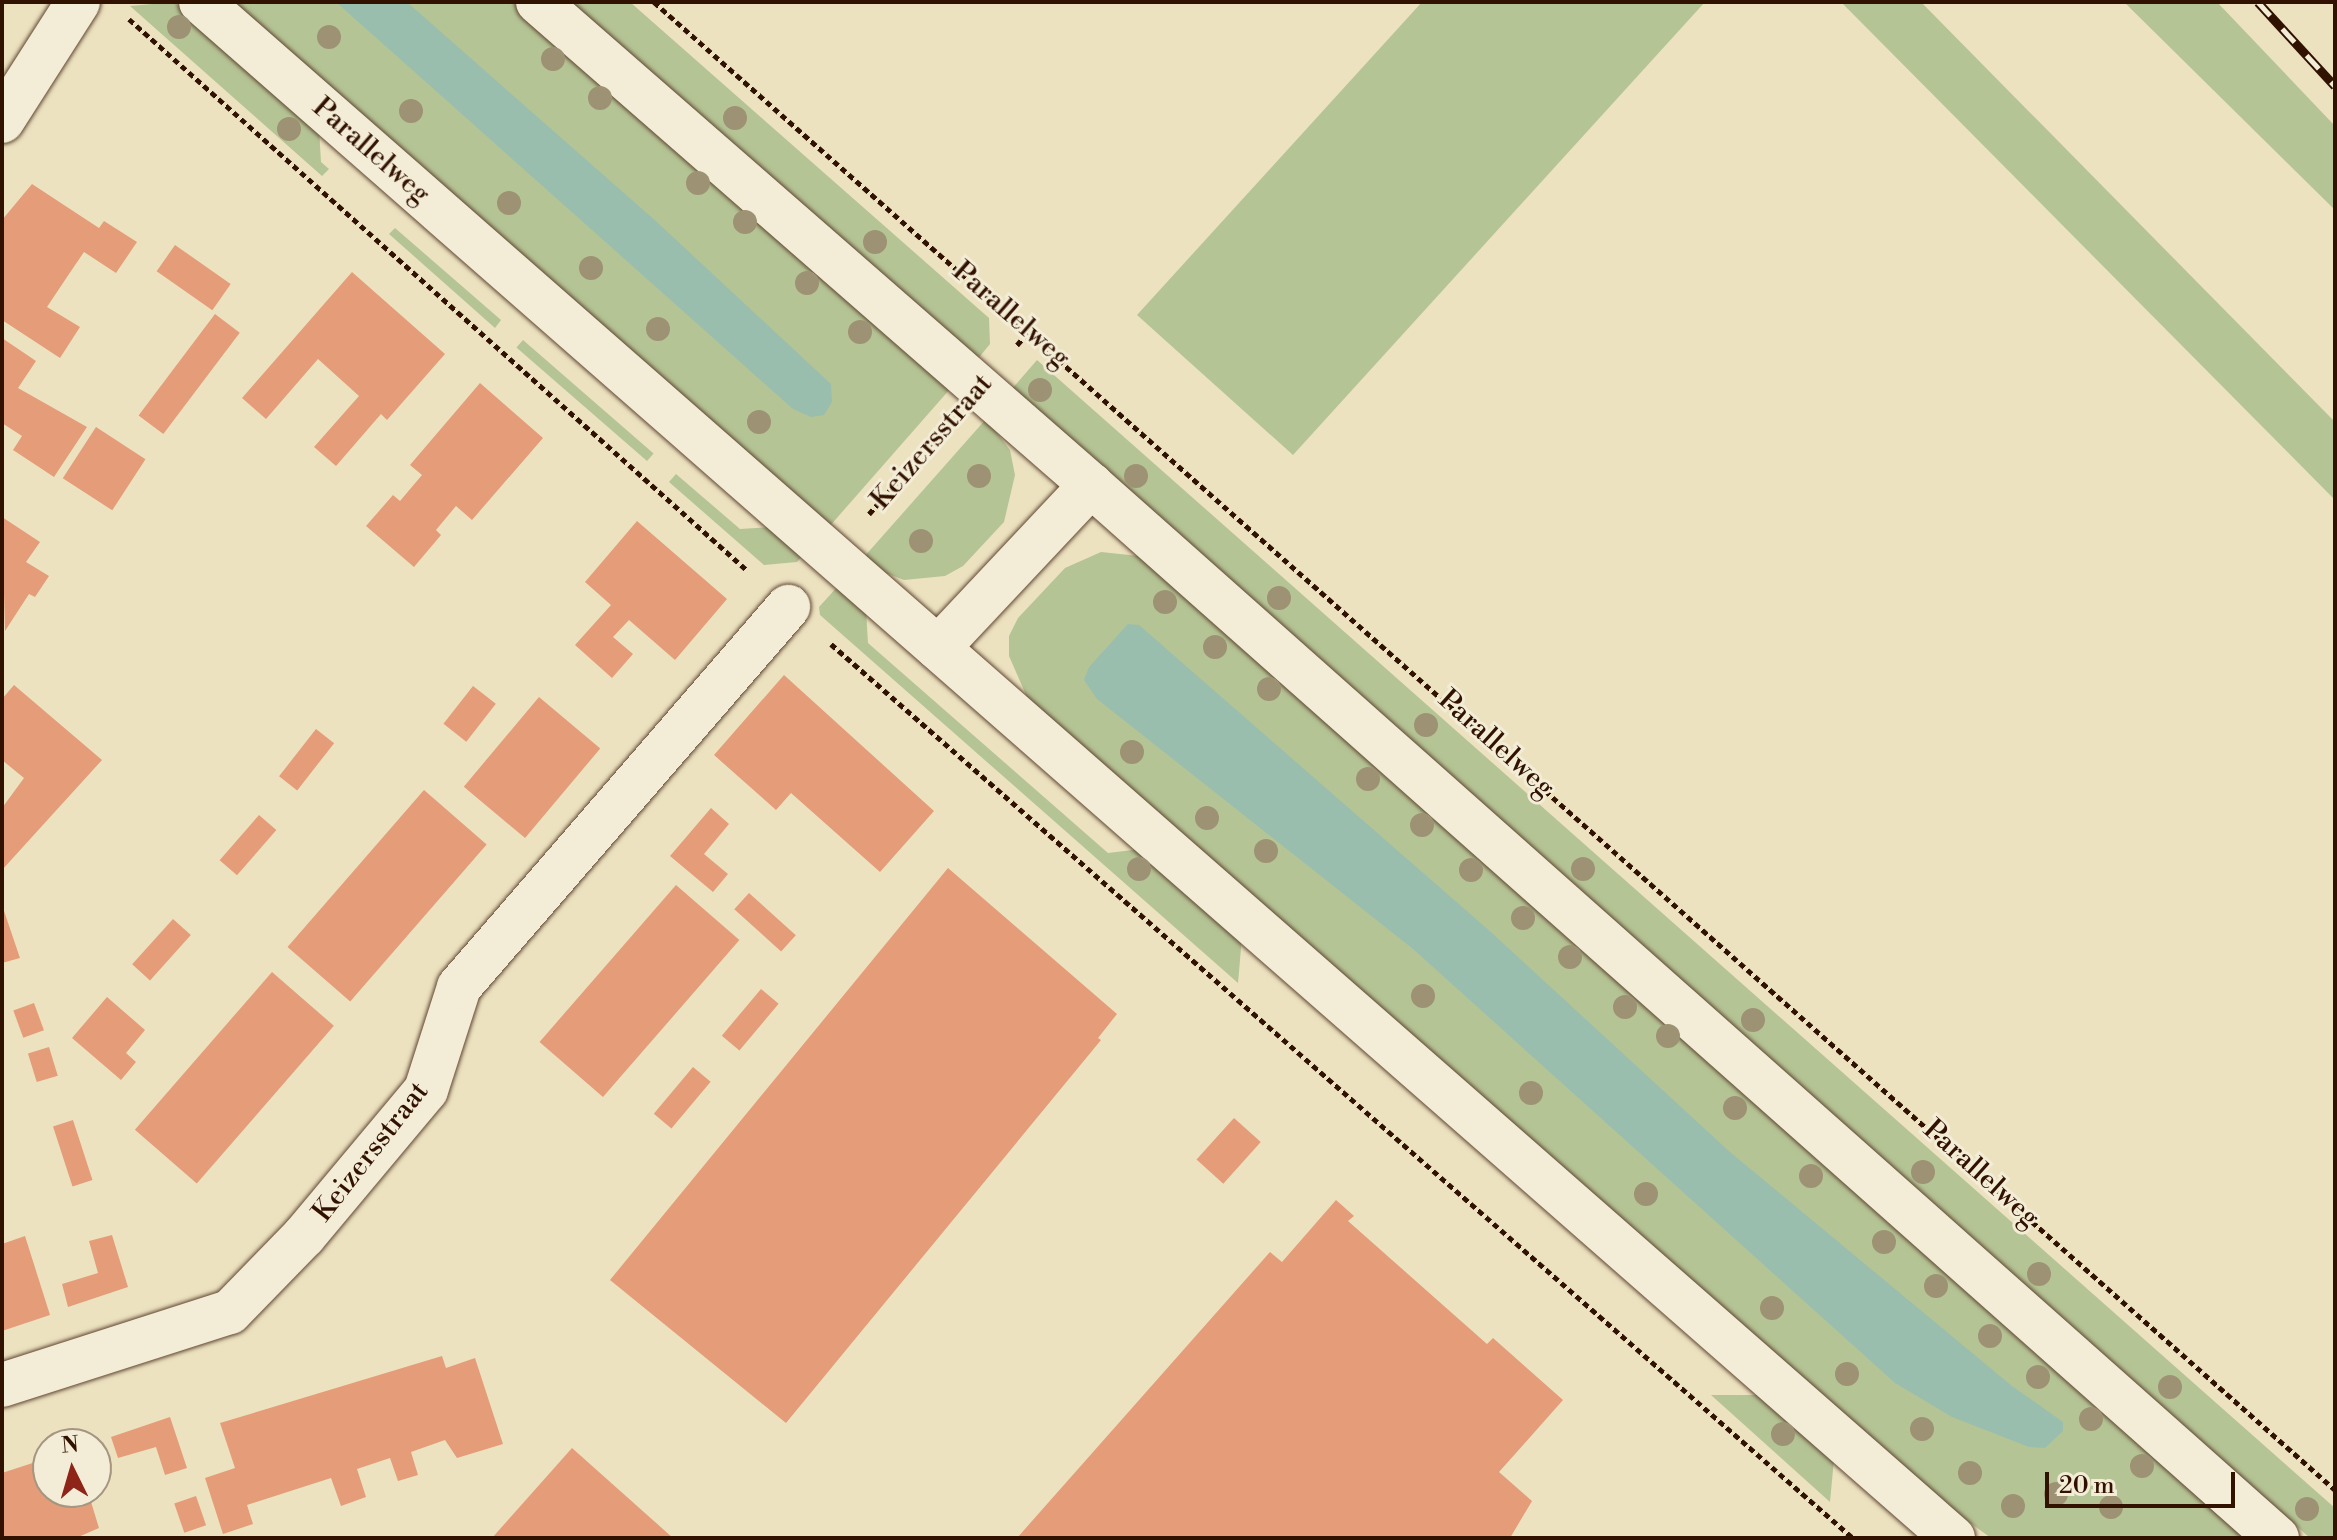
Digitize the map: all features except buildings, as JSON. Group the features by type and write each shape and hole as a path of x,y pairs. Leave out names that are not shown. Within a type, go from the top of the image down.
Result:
{"street":[{"path":"2,121 78,2"},
{"name":"Parallelweg","path":"201,2 1953,1538"},
{"path":"538,2 1091,485 2277,1538"},
{"path":"938,648 1091,485"},
{"name":"Keizersstraat","path":"2,1385 230,1312 304,1236 426,1090 459,987 788,607"}],"path":[{"name":"Parallelweg","path":"654,2 2335,1490"},
{"path":"122,13 788,607 1853,1538"},
{"name":"Keizersstraat","path":"834,554 1029,331"}],"shaded area":[{"path":"174,2 319,129 321,162 329,169 322,176 130,6"},
{"path":"234,2 512,2 950,389 829,527"},
{"path":"336,2 407,2 658,223 831,384 832,402 824,415 811,417 793,409"},
{"path":"570,2 630,2 989,318 990,344 977,360"},
{"path":"1422,2 1705,2 1293,455 1137,315"},
{"path":"1841,2 1921,2 2335,422 2335,500"},
{"path":"2124,2 2217,2 2335,126 2335,210"},
{"path":"395,228 501,320 495,328 389,234"},
{"path":"523,340 654,453 647,461 516,348"},
{"path":"1037,360 2335,1508 2335,1538 2310,1538 1011,390"},
{"path":"986,419 1010,450 1015,475 1004,522 963,566 945,576 904,580 883,572 864,557"},
{"path":"676,474 740,529 772,527 804,554 797,562 764,565 669,482"},
{"path":"1101,552 1139,556 2250,1538 1991,1538 1947,1506 1027,697 1009,656 1009,636 1018,618 1065,568"},
{"path":"839,585 866,610 868,643 1108,853 1141,849 1242,937 1238,983 820,615 819,607"},
{"path":"1128,624 1139,625 1492,933 1730,1152 2012,1386 2063,1422 2063,1431 2045,1448 2029,1447 1952,1417 1895,1383 1413,949 1097,699 1084,680 1089,667"},
{"path":"1711,1395 1764,1395 1834,1459 1830,1502"}],"railway":[{"path":"2258,2 2335,86"}]}
